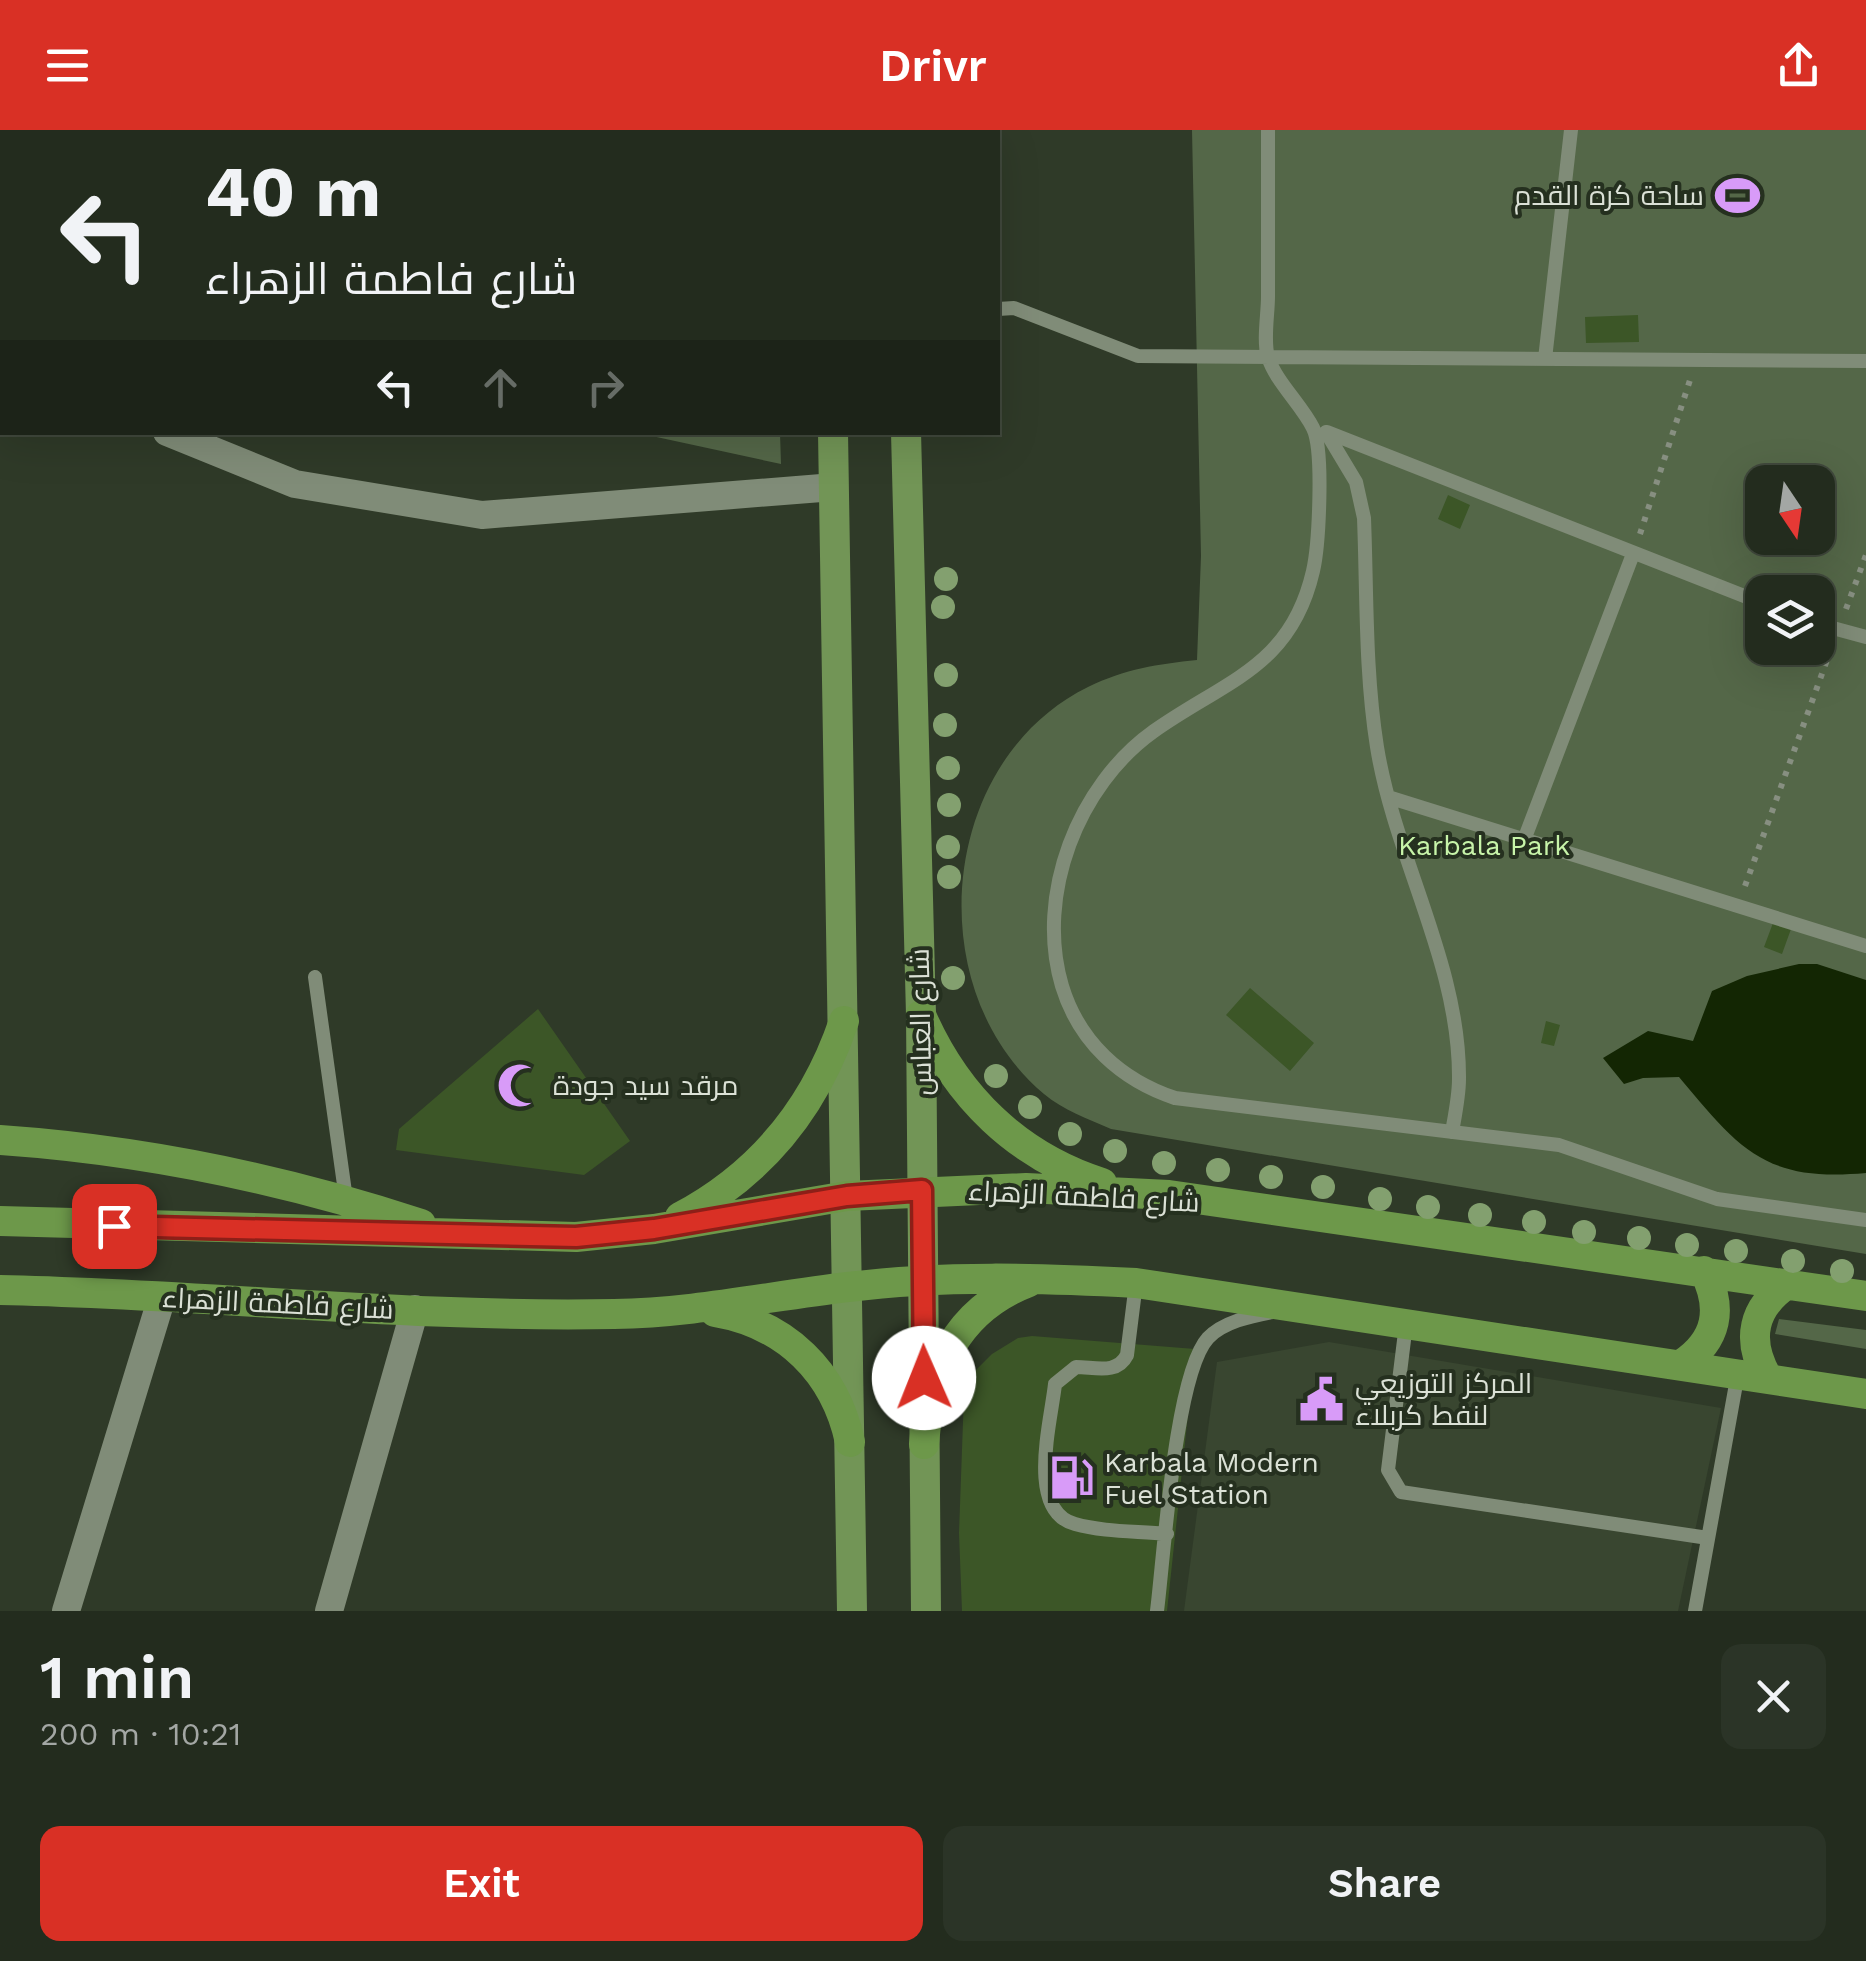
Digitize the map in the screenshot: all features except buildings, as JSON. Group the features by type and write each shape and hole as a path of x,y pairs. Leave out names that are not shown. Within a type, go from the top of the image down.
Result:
{"highway":[{"path":"921,1014 948,1067 1006,1133 1082,1177 1168,1195"},
{"path":"654,1229 724,1190 782,1137 819,1082 844,1022"},
{"path":"0,1140 83,1146 216,1168 346,1200 452,1234"},
{"name":"شارع فاطمة الزهراء","path":"0,1221 522,1238 654,1229 847,1196 1026,1188 1168,1195 1866,1296"},
{"path":"1682,1364 1697,1354 1714,1329 1716,1299 1704,1271"},
{"path":"924,1444 933,1383 955,1336 979,1310 1008,1290 1040,1278"},
{"name":"شارع فاطمة الزهراء","path":"0,1293 32,1291 600,1314 692,1310 848,1286 922,1280 1040,1278 1136,1283 1866,1394"},
{"path":"1752,1375 1756,1319 1773,1294 1789,1284"},
{"path":"692,1310 741,1317 796,1347 835,1396 850,1442"}],"main road":[{"path":"833,435 852,1611"},
{"name":"شارع العباس","path":"906,435 921,1014 926,1611"}],"street":[{"path":"174,435 295,484 482,515 834,487"},
{"path":"66,1611 162,1298"},
{"path":"329,1611 415,1309"}],"lane":[{"path":"1268,130 1268,356 1315,432 1314,564 1285,640 1268,658 1131,750 1089,804 1073,835 1056,895 1060,982 1075,1021 1090,1043 1151,1090 1205,1105 1581,1149 1662,1183 1718,1199 1866,1220"},
{"path":"1544,358 1571,130"},
{"path":"1000,309 1014,308 1138,356 1866,361"},
{"path":"1306,417 1326,432 1745,596"},
{"path":"1326,432 1356,482 1364,518 1371,687 1388,798 1438,954 1454,1026 1460,1080 1452,1132"},
{"path":"1524,840 1634,554"},
{"path":"1835,629 1866,638"},
{"path":"1388,798 1866,946"},
{"path":"316,977 346,1200"},
{"path":"1136,1283 1127,1355 1122,1364 1112,1369 1076,1367 1055,1384 1044,1489 1054,1512 1076,1525 1167,1534"},
{"path":"1157,1611 1185,1402 1208,1338 1228,1324 1297,1307"},
{"path":"1406,1323 1388,1470 1401,1492 1708,1538"},
{"path":"1695,1611 1708,1538 1752,1375"}],"path":[{"path":"1634,554 1696,360"},
{"path":"1738,906 1866,555"}],"shaded area":[{"path":"1799,964 1817,964 1866,980 1866,1173 1803,1172 1779,1166 1738,1142 1679,1077 1643,1078 1624,1084 1603,1058 1648,1031 1693,1041 1712,991 1747,976"},
{"path":"1329,1342 1721,1408 1678,1611 1184,1611 1217,1362"}],"green space":[{"name":"Karbala Park","path":"1192,130 1866,130 1866,1254 1111,1129 1044,1094 1004,1049 977,997 963,939 963,879 975,821 1000,767 1038,721 1088,687 1115,676 1197,660 1201,556"},
{"path":"647,435 780,435 781,464"},
{"path":"1779,1319 1866,1330 1866,1349 1775,1334"}],"place":[{"name":"ساحة كرة القدم","path":"1737,195"},
{"name":"مرقد سيد جودة","path":"520,1085"},
{"name":"المركز التوزيعي لنفط كربلاء","path":"1322,1399"},
{"name":"Karbala Modern Fuel Station","path":"1071,1478"}],"route":[{"path":"114,1226 576,1237 654,1229 847,1196 922,1190 924,1378"}]}
